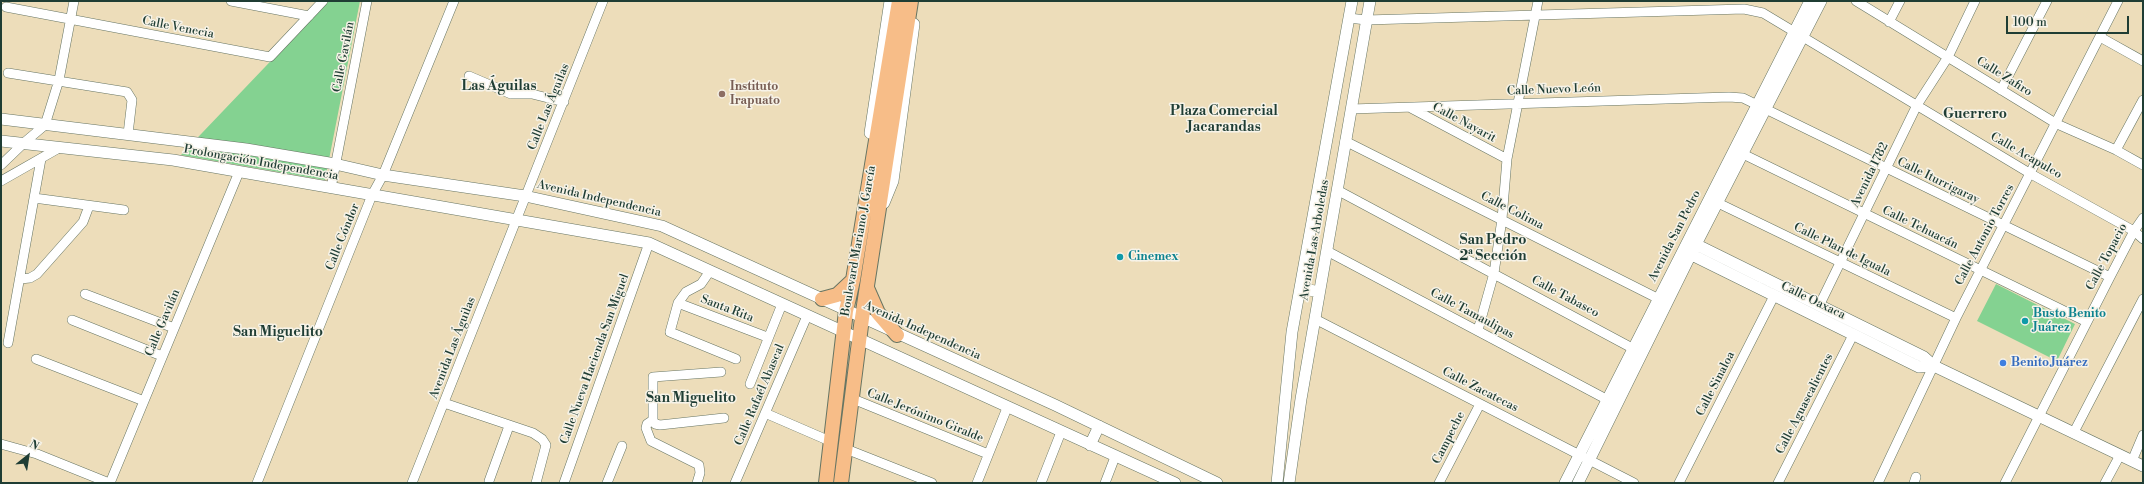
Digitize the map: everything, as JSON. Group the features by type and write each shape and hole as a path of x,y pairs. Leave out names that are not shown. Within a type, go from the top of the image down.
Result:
{"main road":[{"name":"Boulevard Mariano J. García","path":"841,483 862,318 877,219 899,41 899,1"},
{"name":"Boulevard Mariano J. García","path":"826,483 832,442 846,311 899,41 911,1"},
{"path":"822,300 837,294 853,280"},
{"path":"867,288 878,313 896,335"}],"street":[{"path":"1,165 45,125 59,80 72,19 74,1"},
{"path":"231,1 309,16"},
{"name":"Calle Venecia","path":"6,7 270,57 323,1"},
{"name":"Calle Gavilán","path":"331,188 367,1"},
{"name":"Calle Cóndor","path":"257,483 372,195 383,175 454,1"},
{"name":"Calle Las Águilas","path":"515,220 564,102 603,1"},
{"path":"864,214 863,182 890,1"},
{"path":"877,219 893,181 917,1"},
{"name":"Avenida Las Arboledas","path":"1277,483 1292,332 1352,1"},
{"name":"Avenida Las Arboledas","path":"1289,483 1314,319 1370,1"},
{"path":"1478,330 1494,273 1502,219 1507,160 1538,1"},
{"name":"Avenida San Pedro","path":"1799,33 1810,1"},
{"name":"Avenida San Pedro","path":"1578,483 1590,460 1662,301 1689,247 1799,33 1821,1"},
{"name":"Calle Zafiro","path":"1856,1 2057,124 2116,150 2143,165"},
{"path":"1889,22 1900,1"},
{"name":"Avenida 1782","path":"1819,306 1917,105 1948,57 1975,1"},
{"path":"2000,90 2047,1"},
{"name":"Calle Antonio Torres","path":"1878,483 1956,318 2057,124 2118,1"},
{"name":"Calle Acapulco","path":"1348,18 1366,20 1744,9 1763,13 1799,33 2031,174 2134,231 2143,239"},
{"path":"2100,37 2143,61"},
{"path":"8,73 127,92 132,100 128,134"},
{"path":"469,76 511,94 532,94 564,102"},
{"name":"Calle Nuevo León","path":"1350,109 1519,102 1729,97 1743,98 1762,106"},
{"path":"2116,150 2143,100"},
{"name":"Avenida San Pedro","path":"1689,247 1718,203 1743,154 1762,106"},
{"name":"Calle Iturrigaray","path":"1762,106 1886,170 2110,277"},
{"name":"Calle Nayarit","path":"1410,107 1507,160"},
{"name":"Prolongación Independencia","path":"1,119 231,147 335,164 383,175 471,188"},
{"name":"Prolongación Independencia","path":"1,141 173,160 515,220"},
{"name":"Calle Colima","path":"1345,141 1662,301"},
{"path":"1,181 59,148"},
{"name":"Calle Tehuacán","path":"1743,154 2087,322"},
{"path":"8,343 41,158"},
{"name":"Calle Gavilán","path":"109,483 239,172"},
{"name":"Avenida Independencia","path":"471,188 525,196 662,226 896,335 1099,426 1202,480 1217,483"},
{"name":"Calle Tabasco","path":"1337,190 1632,348"},
{"path":"34,198 124,210"},
{"name":"Calle Plan de Iguala","path":"1718,203 1956,318"},
{"path":"20,279 30,278 37,274 83,222 89,206"},
{"name":"Calle Topacio","path":"2005,483 2110,277 2134,231 2143,218"},
{"path":"515,220 649,244 1115,457 1176,483"},
{"name":"Avenida Las Águilas","path":"412,483 515,220"},
{"name":"Calle Nueva Hacienda San Miguel","path":"564,483 649,244"},
{"name":"Calle Oaxaca","path":"1689,247 1774,296 1853,335 1919,367 1934,366"},
{"name":"Calle Oaxaca","path":"1689,247 1846,319 1924,357 1934,366 2143,466"},
{"name":"Calle Tamaulipas","path":"1326,251 1606,399"},
{"path":"710,271 701,284 686,292 678,303 670,332 736,359"},
{"path":"1300,288 1319,292"},
{"path":"85,294 174,328"},
{"name":"Calle Sinaloa","path":"1679,483 1774,296"},
{"path":"2074,432 2143,299"},
{"name":"Avenida San Pedro","path":"1565,483 1632,348 1662,301"},
{"name":"Santa Rita","path":"678,303 767,337"},
{"path":"750,384 767,337 782,304"},
{"name":"Calle Rafaél Abascal","path":"735,483 808,316"},
{"name":"Calle Zacatecas","path":"1314,319 1634,483"},
{"path":"1841,329 1846,319"},
{"path":"72,320 162,356"},
{"name":"Calle Aguascalientes","path":"1778,483 1853,335"},
{"path":"36,359 144,401"},
{"path":"656,423 653,377 721,372"},
{"name":"Calle Jerónimo Giralde","path":"852,399 988,454"},
{"path":"444,403 533,433 542,439 546,445 536,483"},
{"name":"Campeche","path":"1439,483 1480,404"},
{"path":"977,483 1007,408"},
{"path":"765,413 832,442"},
{"path":"697,483 700,473 699,465 652,441 646,428 647,424 724,418"},
{"path":"489,481 509,426"},
{"path":"1090,445 1099,426"},
{"path":"1041,483 1061,432"},
{"path":"2132,461 2143,435"},
{"path":"1,444 37,454 109,483"},
{"path":"607,483 622,446"},
{"path":"846,449 932,483"},
{"path":"2105,483 2120,455"},
{"path":"1105,483 1115,457"}],"green space":[{"path":"328,1 360,1 325,180 181,155"},
{"path":"1996,284 2075,324 2057,361 1977,321"}],"place":[{"name":"Instituto Irapuato","path":"722,94"},
{"name":"Cinemex","path":"1120,257"},
{"name":"Busto Benito Juárez","path":"2025,321"},
{"name":"Benito Juárez","path":"2003,363"}],"district":[{"name":"Las Águilas","path":"499,87"},
{"name":"Guerrero","path":"1975,115"},
{"name":"Plaza Comercial Jacarandas","path":"1224,120"},
{"name":"San Pedro 2ª Sección","path":"1493,250"},
{"name":"San Miguelito","path":"278,333"},
{"name":"San Miguelito","path":"691,399"}]}
